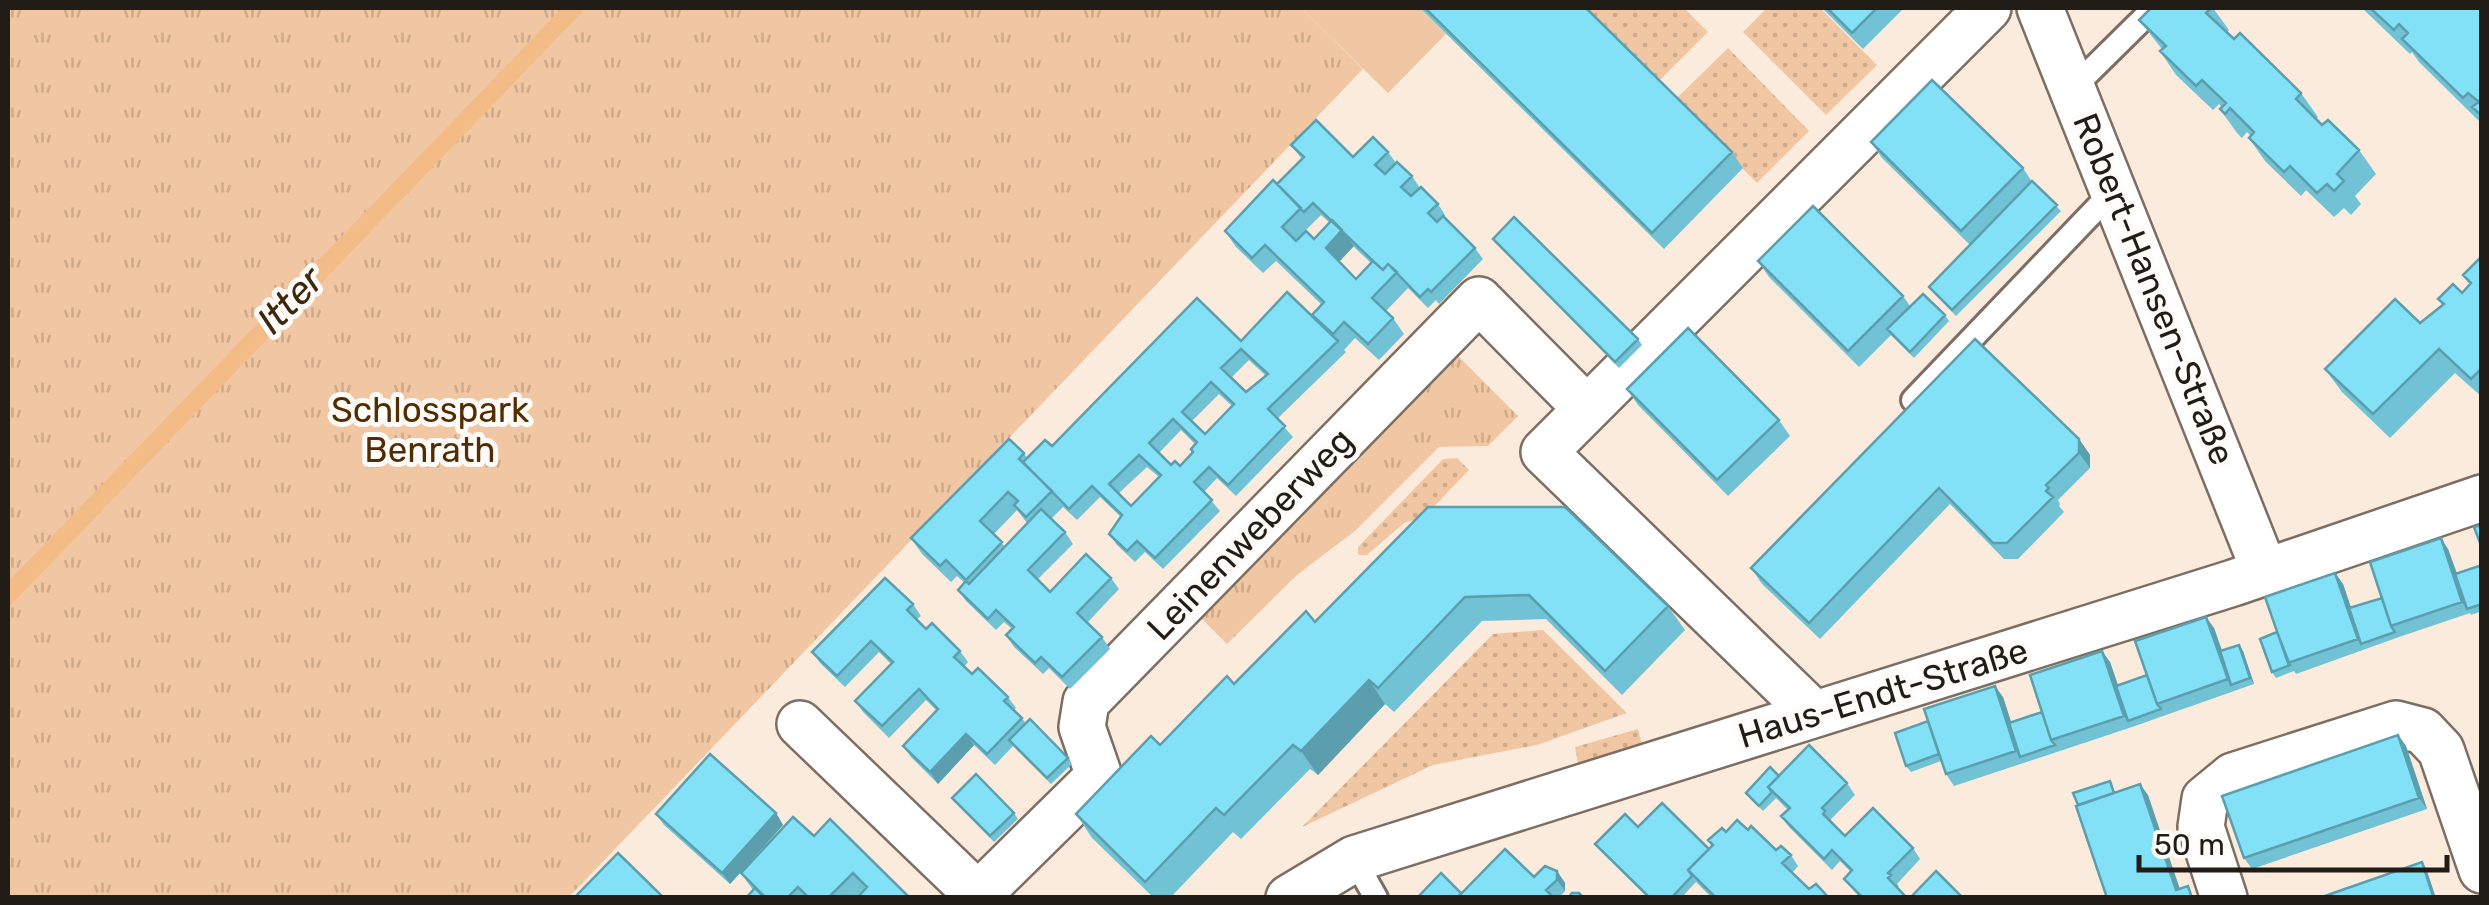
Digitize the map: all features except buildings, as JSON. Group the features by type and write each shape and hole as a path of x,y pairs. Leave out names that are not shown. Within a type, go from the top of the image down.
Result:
{"street":[{"path":"1814,714 1544,452 1988,8"},
{"name":"Robert-Hansen-Straße","path":"2040,8 2264,572"},
{"name":"Leinenweberweg","path":"979,896 1100,776 1082,727 1086,702 1479,300 1588,408"},
{"name":"Haus-Endt-Straße","path":"1288,898 1365,878 1814,714 2264,572 2482,498"},
{"path":"800,724 979,896"},
{"path":"2224,898 2201,827 2205,799 2233,776 2396,724 2423,731 2441,750 2482,870"}],"lane":[{"path":"2074,87 2154,8"},
{"path":"1913,400 2115,189"}],"green space":[{"name":"Schlosspark Benrath","path":"8,8 1301,8 1363,69 569,897 8,898"},
{"path":"1301,8 1420,8 1446,34 1388,93"},
{"path":"1581,8 1684,8 1708,32 1656,84"},
{"path":"1767,8 1820,8 1877,65 1826,115 1743,32"},
{"path":"1728,48 1809,131 1757,183 1675,100"},
{"path":"1449,347 1518,416 1488,446 1439,447 1355,531 1297,575 1227,644 1193,610"},
{"path":"1457,458 1469,470 1424,517 1404,523 1367,555 1358,555 1358,547 1443,459"},
{"path":"1543,630 1627,713 1537,745 1433,765 1302,827 1493,634"},
{"path":"1638,729 1643,748 1579,768 1575,747"}],"water":[{"name":"Itter","path":"562,8 586,8 8,608 8,582"}]}
